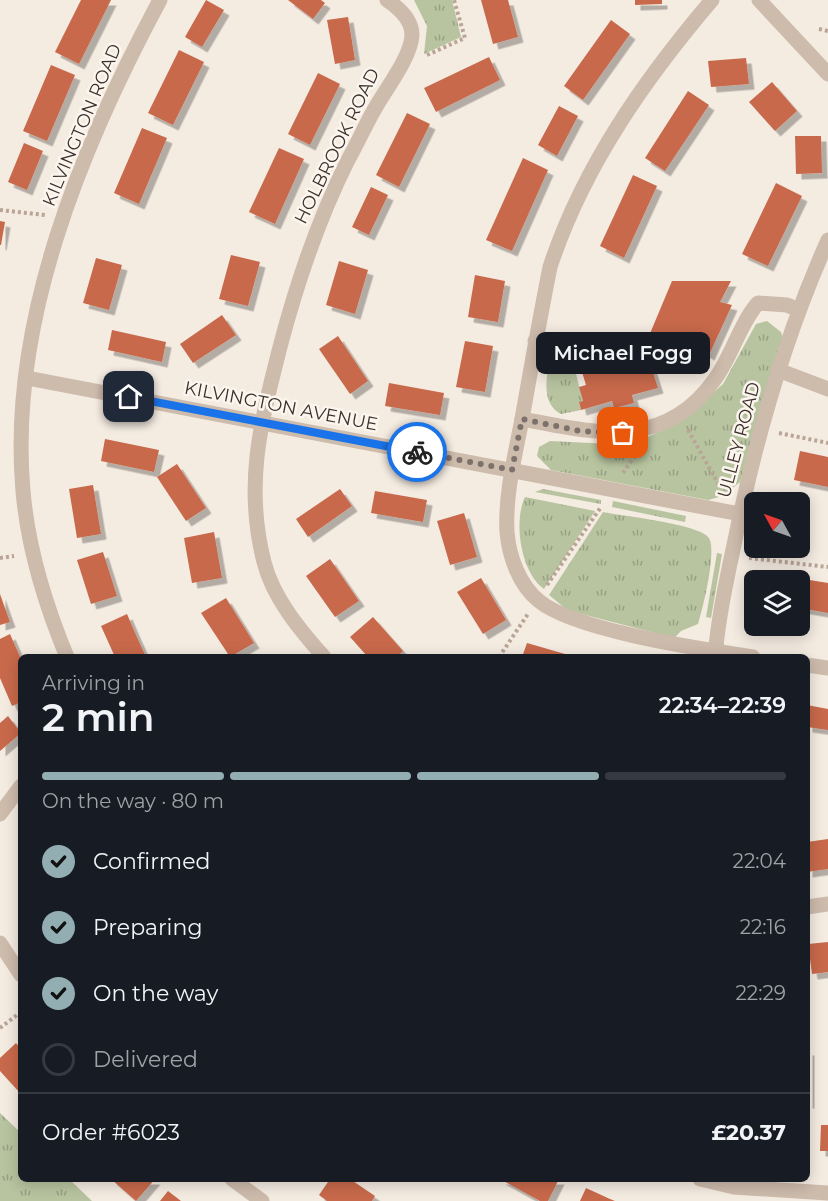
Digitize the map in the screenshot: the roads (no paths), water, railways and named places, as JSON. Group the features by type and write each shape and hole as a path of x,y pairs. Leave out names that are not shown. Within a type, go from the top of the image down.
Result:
{"street":[{"name":"KILVINGTON ROAD","path":"66,654 49,613 35,564 23,492 22,429 27,378 39,299 66,209 84,160 160,0"},
{"name":"HOLBROOK ROAD","path":"321,654 302,632 281,601 264,563 254,491 256,445 295,289 314,234 372,113 409,49 412,34 408,19 387,0"},
{"path":"711,0 637,96 610,138 572,211 550,267 507,506 511,557 524,582 537,600 565,617 715,654"},
{"path":"759,0 828,74"},
{"name":"ULLEY ROAD","path":"715,654 740,514 778,370 799,310 828,240"},
{"path":"522,419 580,431 623,433 654,428 674,418 697,400 715,380 758,303 787,305 799,310"},
{"path":"535,341 564,348"},
{"path":"778,370 828,389"},
{"name":"KILVINGTON AVENUE","path":"27,378 740,514"},
{"path":"810,665 828,668"},
{"path":"0,814 18,790"},
{"path":"810,907 828,904"},
{"path":"0,943 18,970"},
{"path":"236,1182 262,1201"},
{"path":"710,1182 733,1189 828,1193"}],"place":[{"name":"Michael Fogg","path":"623,433"}]}
